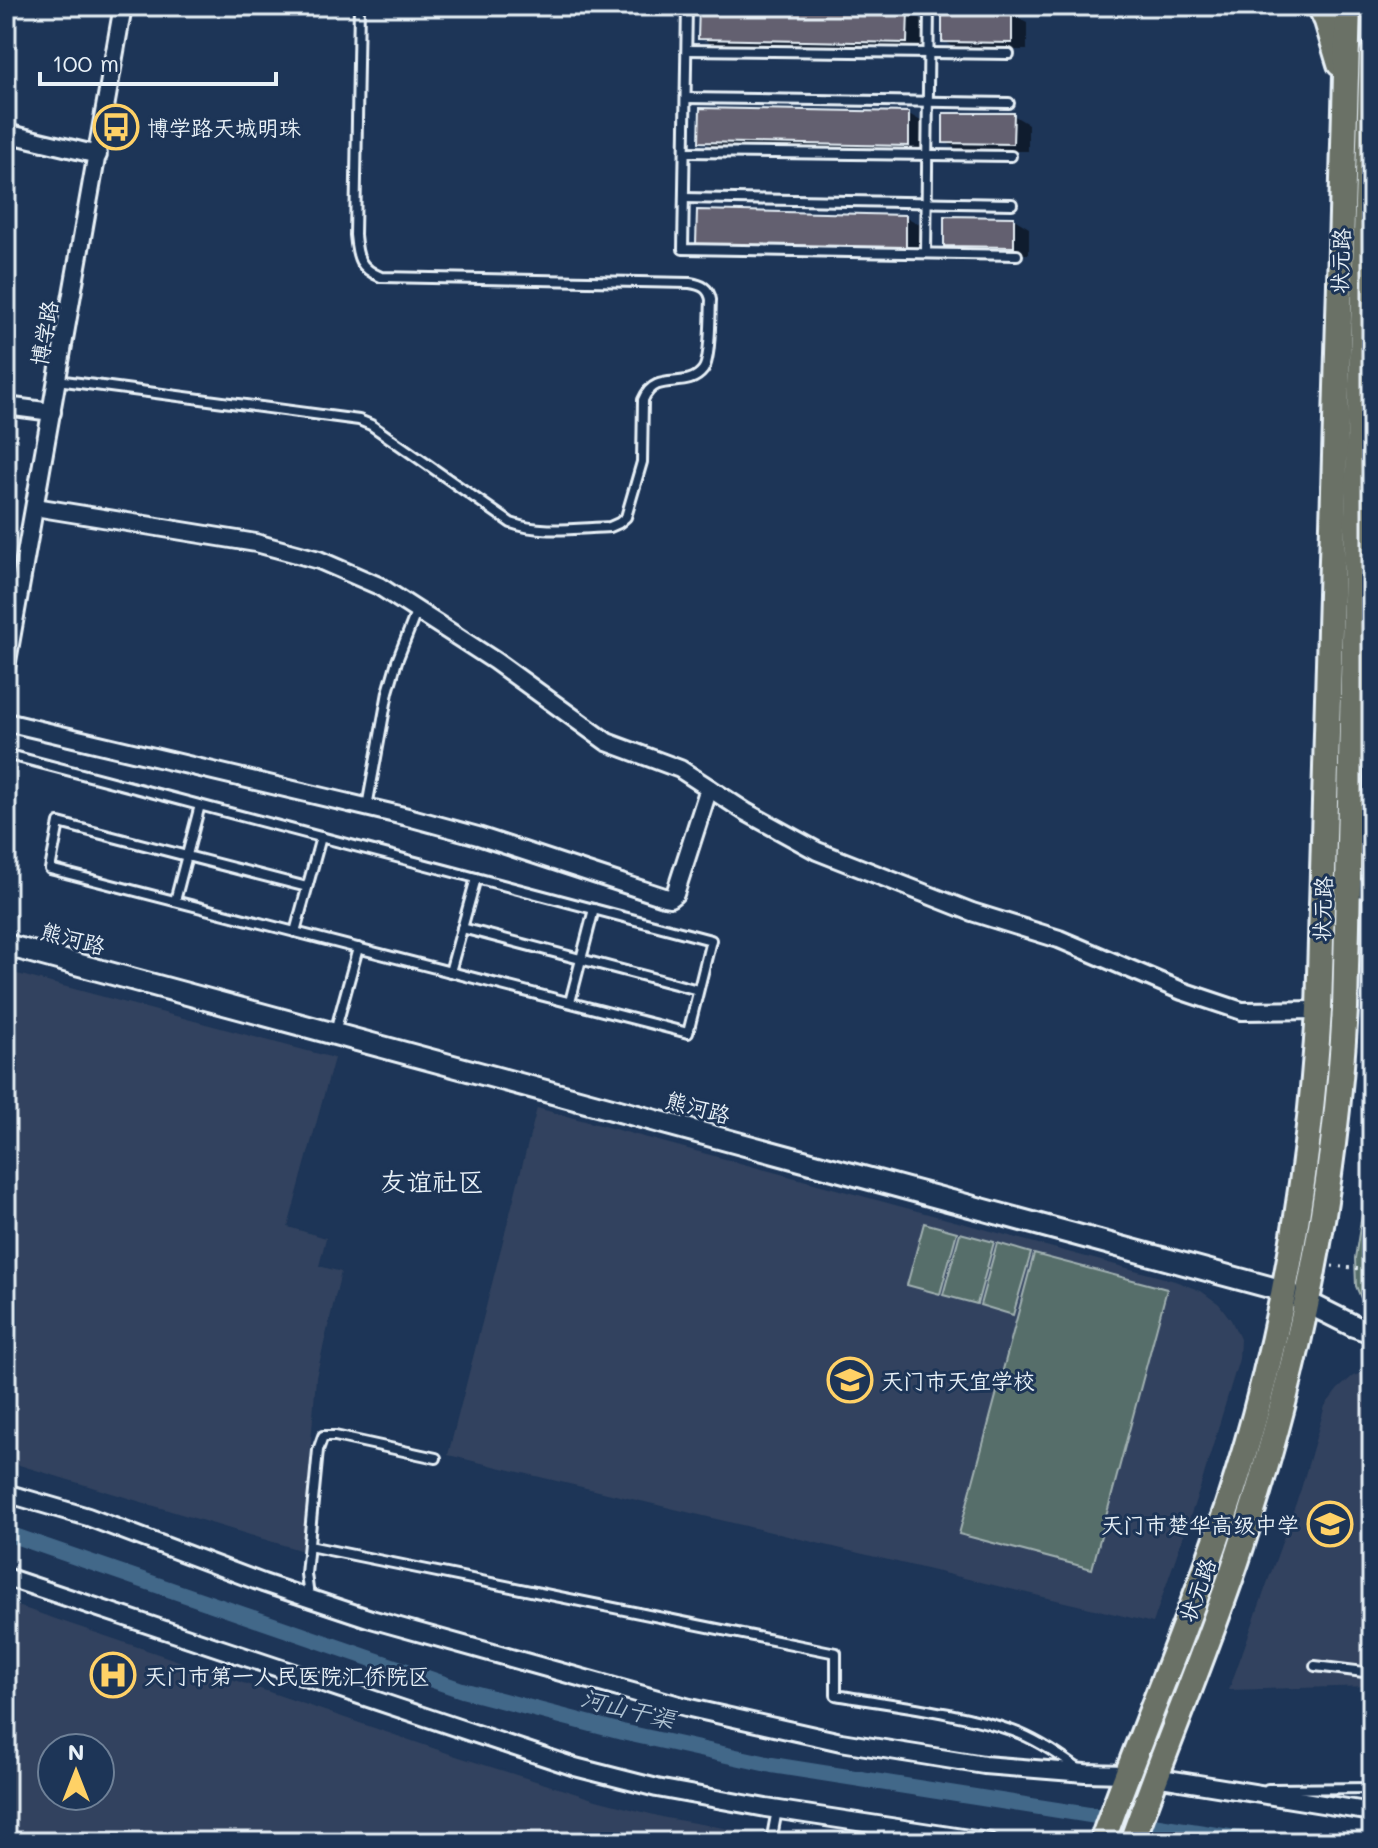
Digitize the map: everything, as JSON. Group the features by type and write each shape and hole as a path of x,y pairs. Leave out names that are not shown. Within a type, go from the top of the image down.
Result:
{"main road":[{"path":"1320,6 1345,80"},
{"name":"状元路","path":"1102,1842 1239,1468 1284,1291 1306,1164 1319,1010 1348,6"},
{"name":"状元路","path":"1132,1842 1238,1554 1277,1427 1295,1361 1329,1182 1341,1087 1345,1008 1361,888 1372,54"}],"street":[{"name":"博学路","path":"6,667 123,6"},
{"path":"6,133 98,155"},
{"path":"6,406 52,412"},
{"path":"35,507 256,543 319,560 379,586 417,610 495,661 607,742 680,769 746,812 817,851 972,912 1059,939 1182,991 1242,1011 1319,1010"},
{"path":"6,722 478,836 670,898 675,894 709,788"},
{"name":"熊河路","path":"6,945 1284,1291 1372,1332"},
{"path":"6,1493 88,1517 263,1583 371,1619 676,1704 841,1742 984,1765 1125,1779"},
{"path":"6,1577 575,1767 657,1788 777,1810 989,1842"},
{"path":"1153,1783 1227,1789 1372,1812"}],"lane":[{"path":"57,380 359,420 371,425 520,527 610,527 626,517 642,462 643,400 653,386 691,379 702,372 707,356 710,293 700,285 690,283 381,277 370,273 356,253 355,235 359,6"},
{"path":"687,6 683,249 1017,255"},
{"path":"926,253 929,6"},
{"path":"687,50 1009,54"},
{"path":"686,98 1009,103"},
{"path":"685,152 1011,156"},
{"path":"684,198 1012,204"},
{"path":"367,808 388,692 417,610"},
{"path":"6,754 711,940 688,1033 50,869 59,823 307,887"},
{"path":"175,901 200,805"},
{"path":"295,932 321,837"},
{"path":"450,972 476,878"},
{"path":"570,1002 594,909"},
{"path":"462,928 698,990"},
{"path":"334,1034 358,948"},
{"path":"309,1599 306,1574 318,1450 323,1436 436,1458"},
{"path":"309,1546 836,1653 836,1695 974,1720 1015,1732 1054,1752 1085,1773"},
{"path":"1315,1666 1372,1673"},
{"path":"1227,1789 1372,1788"},
{"path":"771,1842 777,1810"}],"shaded area":[{"path":"6,971 334,1058 288,1227 326,1238 319,1266 341,1272 316,1377 303,1551 6,1461"},
{"name":"天门市天宜学校","path":"537,1108 1175,1281 1201,1291 1219,1304 1240,1339 1239,1359 1200,1488 1153,1623 448,1455"},
{"name":"天门市楚华高级中学","path":"1372,1370 1372,1686 1229,1690 1301,1489 1325,1406 1353,1376"},
{"name":"天门市第一人民医院汇侨院区","path":"6,1602 459,1757 596,1800 666,1818 805,1842 6,1842"}],"green space":[{"path":"1372,1153 1372,1311 1364,1305 1356,1286 1355,1258"},
{"path":"924,1223 957,1232 940,1294 907,1285"},
{"path":"960,1233 994,1242 977,1304 943,1295"},
{"path":"997,1243 1031,1253 1013,1315 980,1305"},
{"path":"1034,1254 1167,1289 1092,1569 959,1534"}],"building":[{"path":"699,6 908,9 907,43 698,39"},
{"path":"942,12 1012,13 1012,43 942,42"},
{"path":"700,108 909,112 909,146 699,142"},
{"path":"943,113 1014,113 1013,144 943,143"},
{"path":"697,210 906,215 906,249 696,244"},
{"path":"944,216 1014,217 1014,247 944,246"}],"waterway":[{"name":"河山干渠","path":"6,1533 462,1690 622,1732 772,1765 1261,1842"}],"place":[{"name":"博学路天城明珠","path":"116,127"},
{"name":"天门市天宜学校","path":"850,1380"},
{"name":"天门市楚华高级中学","path":"1330,1524"},
{"name":"天门市第一人民医院汇侨院区","path":"113,1675"}],"district":[{"name":"友谊社区","path":"432,1181"}]}
